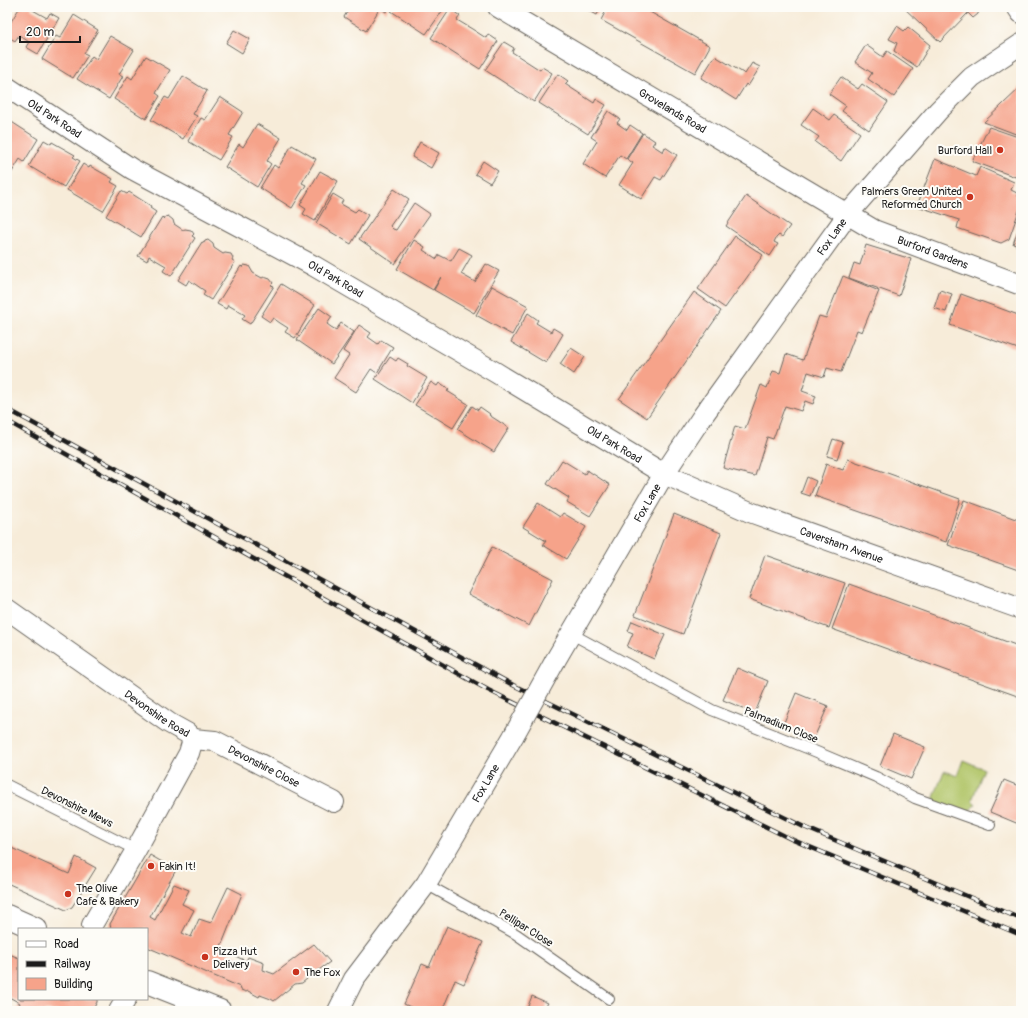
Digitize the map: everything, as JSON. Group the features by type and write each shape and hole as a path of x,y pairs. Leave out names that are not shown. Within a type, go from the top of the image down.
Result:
{"main road":[{"path":"7,916 34,928"},
{"path":"148,982 220,1011"}],"street":[{"name":"Grovelands Road","path":"498,7 848,214"},
{"path":"1017,7 1021,13"},
{"name":"Fox Lane","path":"338,1011 354,979 426,884 497,764 570,633 664,474 706,411 848,214 938,111 972,77 1021,44"},
{"name":"Old Park Road","path":"7,87 132,169 314,266 495,372 664,474"},
{"name":"Burford Gardens","path":"848,214 874,230 1021,285"},
{"name":"Caversham Avenue","path":"664,474 750,512 1021,609"},
{"name":"Devonshire Road","path":"7,609 169,723 187,733 193,740 189,753 136,850 92,925"},
{"name":"Devonshire Close","path":"193,740 215,741 334,802"},
{"path":"119,1011 125,1000"}],"lane":[{"name":"Palmadium Close","path":"570,633 712,710 876,777 915,798 990,825"},
{"name":"Devonshire Mews","path":"7,785 136,850"},
{"name":"Pellipar Close","path":"426,884 516,934 609,998"}],"green space":[{"path":"963,760 984,769 972,800 976,804 968,812 957,813 935,802 934,797 944,771 957,776"}],"building":[{"path":"20,7 32,7 31,9 47,18 50,13 59,18 38,54 26,47 29,42 19,35 15,41 7,36 7,28"},
{"path":"350,7 389,7 386,12 380,8 366,31 344,17"},
{"path":"394,7 438,7 443,10 426,34 391,11"},
{"path":"582,7 601,7 597,15"},
{"path":"608,7 641,7 710,46 695,73 601,20"},
{"path":"903,7 979,8 978,14 973,18 968,13 940,42"},
{"path":"450,9 460,16 457,20 486,38 488,34 498,41 480,69 431,38"},
{"path":"74,15 98,30 84,53 88,55 73,78 42,59 56,36 60,38"},
{"path":"897,26 904,31 908,27 930,45 917,67 894,51 897,43 889,39"},
{"path":"234,30 250,39 242,53 226,43"},
{"path":"110,36 134,50 119,74 123,76 109,99 77,79 92,56 96,59"},
{"path":"504,42 514,48 512,52 540,70 542,67 552,73 534,102 485,70"},
{"path":"866,45 883,57 887,51 913,69 894,97 868,79 872,73 855,62"},
{"path":"146,56 170,70 156,93 160,96 146,119 114,99 128,76 132,79"},
{"path":"715,56 745,74 752,63 760,67 748,86 746,84 736,100 701,78"},
{"path":"558,74 568,81 565,84 594,103 596,99 606,105 588,134 539,103"},
{"path":"183,76 207,91 193,114 197,116 183,139 151,120 165,97 169,99"},
{"path":"841,77 858,89 862,84 888,102 869,130 842,111 846,106 829,94"},
{"path":"1021,87 1021,136 984,122"},
{"path":"220,97 243,112 229,135 233,137 219,160 188,141 201,118 205,120"},
{"path":"813,108 830,120 834,115 860,133 841,161 815,142 819,137 801,125"},
{"path":"608,111 620,119 617,123 627,130 630,125 642,133 626,159 620,155 605,178 583,164 597,141 591,137"},
{"path":"7,119 38,139 24,162 20,159 7,180"},
{"path":"257,124 281,138 267,161 271,164 257,187 225,167 239,144 243,147"},
{"name":"Burford Hall","path":"989,127 1021,138 1021,179 972,161"},
{"path":"643,133 655,141 652,145 663,152 665,147 677,155 661,180 655,177 641,199 619,185 633,163 627,159"},
{"path":"44,140 51,144 52,142 75,155 73,157 80,161 64,187 29,166"},
{"path":"420,142 439,153 431,168 412,157"},
{"path":"292,145 316,159 302,183 306,185 292,208 260,188 274,165 278,168"},
{"name":"Palmers Green United Reformed Church","path":"935,159 976,176 980,167 1014,182 1011,190 1017,193 1021,205 1009,239 1001,243 957,228 959,220 917,206"},
{"path":"483,161 498,171 490,183 475,174"},
{"path":"83,164 89,168 90,166 113,179 111,182 118,186 103,211 67,190"},
{"path":"320,171 338,181 315,221 303,214 306,209 300,205"},
{"path":"394,189 409,199 390,226 393,229 396,230 414,203 430,214 395,264 359,239"},
{"path":"121,191 127,194 129,192 151,206 150,208 156,212 141,237 106,216"},
{"path":"333,194 343,200 341,204 355,212 358,209 368,215 351,244 316,223"},
{"path":"746,196 790,226 782,237 779,235 776,238 774,242 778,244 770,256 726,226"},
{"path":"168,216 173,220 174,224 183,230 191,230 194,234 192,236 195,238 171,276 163,271 166,266 149,256 147,261 138,256 162,217 164,219"},
{"path":"1021,221 1021,247 1013,244"},
{"path":"735,236 763,255 725,308 698,289"},
{"path":"208,240 213,244 214,248 223,254 231,254 233,258 232,260 235,262 211,300 203,295 205,291 189,280 186,285 178,280 202,242 204,243"},
{"path":"414,240 425,247 423,250 437,259 439,255 451,261 459,248 472,255 461,274 475,282 486,264 499,271 474,313 434,290 441,277 433,290 397,269"},
{"path":"866,245 911,259 899,296 849,278 854,263 860,265"},
{"path":"244,265 249,266 253,273 262,278 264,277 270,279 273,283 271,285 274,286 250,324 242,319 245,315 228,305 226,309 217,304 241,266 243,268"},
{"path":"843,276 879,291 862,332 857,330 841,372 827,368 824,377 808,372 802,391 816,396 813,404 805,401 801,411 785,406 773,439 767,437 755,476 723,468 735,426 745,429 761,385 767,388 773,371 780,373 786,354 803,360 819,316 826,318"},
{"path":"281,284 315,305 295,338 285,332 288,328 273,318 270,322 261,316"},
{"path":"492,286 528,306 512,335 476,315"},
{"path":"940,290 952,294 946,312 934,308"},
{"path":"694,292 721,311 647,418 619,399"},
{"path":"961,294 1021,316 1021,350 950,325"},
{"path":"319,308 332,317 327,324 331,327 336,330 341,323 354,332 332,364 297,340"},
{"path":"528,313 538,320 536,323 551,332 553,328 563,334 546,363 511,342"},
{"path":"359,325 371,333 368,337 378,344 381,340 393,347 377,373 371,369 356,392 334,378 349,355 343,351"},
{"path":"571,348 585,357 574,374 560,364"},
{"path":"390,357 396,361 398,358 408,364 407,366 427,378 412,403 375,379"},
{"path":"431,382 437,386 439,383 449,390 447,391 468,404 453,428 415,405"},
{"path":"472,406 478,410 480,407 490,414 489,415 509,428 494,452 457,429"},
{"path":"833,439 843,442 837,459 827,456"},
{"path":"848,459 960,499 946,542 815,496 826,464 843,470"},
{"path":"562,460 585,474 587,470 610,485 590,516 567,502 569,498 547,484"},
{"path":"807,477 816,481 810,496 801,493"},
{"path":"964,500 1021,521 1021,571 948,545"},
{"path":"538,503 560,517 563,513 586,527 566,559 543,545 546,541 523,527"},
{"path":"674,514 721,533 683,634 635,615"},
{"path":"492,547 553,579 529,626 468,594"},
{"path":"765,555 845,583 829,628 749,599"},
{"path":"849,584 1021,647 1020,697 832,629"},
{"path":"632,621 665,635 654,659 627,647 633,633 628,631"},
{"path":"737,668 768,681 755,713 723,700"},
{"path":"796,693 828,706 814,738 783,725"},
{"path":"893,734 925,747 911,779 880,766"},
{"path":"1004,780 1021,787 1021,825 990,812"},
{"path":"7,846 69,874 76,857 96,868 72,907 66,910 7,883"},
{"path":"150,855 176,870 150,917 155,920 174,884 189,890 182,904 194,910 182,933 191,937 199,919 211,923 228,887 242,894 220,949 246,961 248,957 264,963 263,970 274,974 314,944 330,962 313,974 311,973 302,983 295,984 274,1001 260,995 259,997 248,991 246,992 241,990 240,987 148,947 148,928 111,928 110,924"},
{"path":"447,926 483,942 464,984 455,980 442,1011 419,1011 404,1004 422,964 429,967"},
{"path":"7,953 18,958 18,1000 97,1000 97,1002 92,1011 16,1011 20,1003 7,996"},
{"path":"532,996 548,1003 545,1008 553,1011 526,1011"}],"railway":[{"path":"7,409 513,685 804,827 1021,919"},
{"path":"7,421 488,690 793,840 1021,935"}],"place":[{"name":"Burford Hall","path":"1000,150"},
{"name":"Palmers Green United Reformed Church","path":"970,197"},
{"name":"Fakin It!","path":"151,866"},
{"name":"The Olive Cafe & Bakery","path":"68,894"},
{"name":"Pizza Hut Delivery","path":"205,957"},
{"name":"The Fox","path":"296,972"}]}
